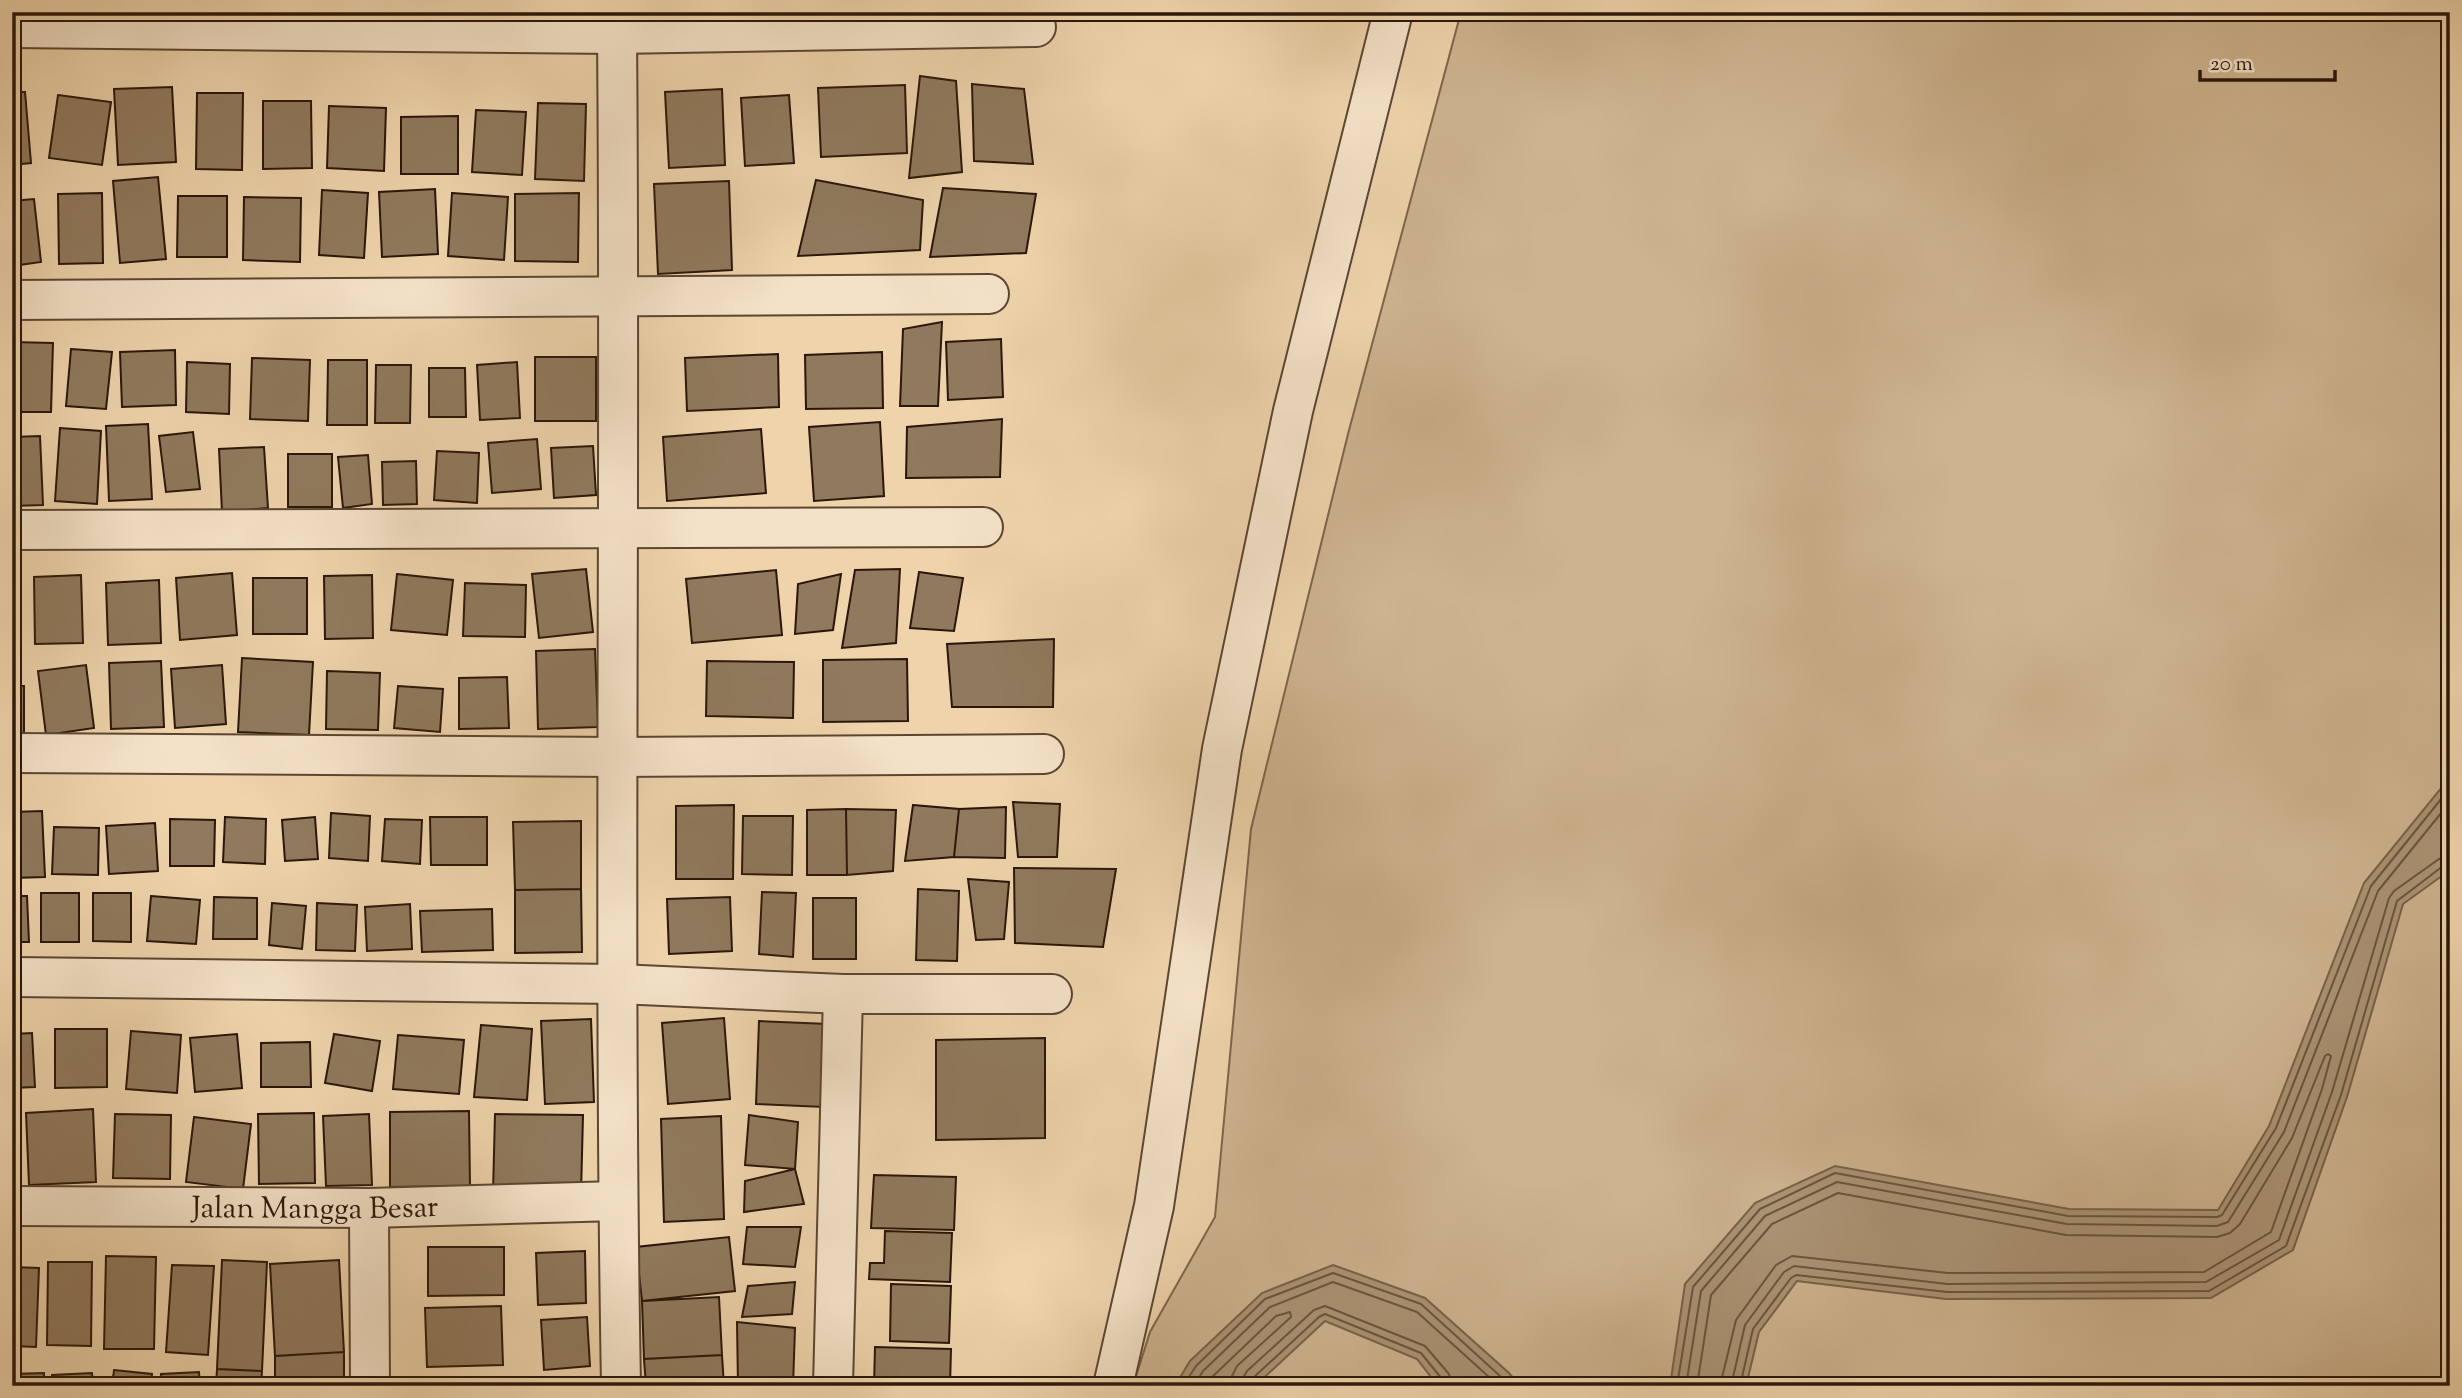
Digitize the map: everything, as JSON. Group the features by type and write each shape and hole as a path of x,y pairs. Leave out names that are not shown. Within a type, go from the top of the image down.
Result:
{"street":[{"path":"1113,1386 1154,1206 1222,749 1293,411 1393,12"},
{"path":"12,28 617,34 1036,27"},
{"path":"617,34 620,295 618,1201 621,1386"},
{"path":"12,300 989,294"},
{"path":"12,530 983,527"},
{"path":"12,753 617,757 1044,754"},
{"path":"12,977 618,984 843,994 1052,994"},
{"path":"833,1386 843,994"},
{"name":"Jalan Mangga Besar","path":"12,1206 369,1208 618,1201"},
{"path":"369,1208 370,1386"}],"shaded area":[{"path":"1461,12 2450,12 2450,1386 1133,1386 1150,1332 1215,1217 1251,829 1348,434"}],"water":[{"path":"2450,780 2450,870 2403,904 2347,1097 2293,1250 2211,1298 1946,1299 1797,1281 1759,1332 1746,1386 1670,1386 1685,1284 1755,1203 1835,1166 2069,1209 2218,1210 2269,1126 2364,883"},
{"path":"1333,1265 1425,1298 1520,1386 1438,1386 1417,1359 1325,1321 1255,1386 1175,1386 1190,1361 1262,1293"}],"building":[{"path":"920,76 956,81 962,172 909,178"},
{"path":"972,84 1024,89 1033,164 974,161"},
{"path":"905,85 907,153 821,157 818,88"},
{"path":"172,87 176,162 118,165 114,89"},
{"path":"722,89 725,165 669,168 665,92"},
{"path":"12,92 25,92 31,163 12,165"},
{"path":"197,93 243,93 242,170 196,169"},
{"path":"58,95 111,102 102,165 49,158"},
{"path":"789,95 794,163 745,166 741,98"},
{"path":"263,101 311,101 312,168 263,169"},
{"path":"538,103 586,104 584,181 535,179"},
{"path":"329,106 386,108 384,171 327,168"},
{"path":"476,110 526,112 522,175 472,172"},
{"path":"458,116 458,174 401,174 401,117"},
{"path":"158,177 166,259 120,263 113,181"},
{"path":"816,180 923,200 920,250 798,256"},
{"path":"729,181 732,270 658,274 654,184"},
{"path":"943,188 1036,194 1026,253 930,257"},
{"path":"435,189 438,254 382,257 379,192"},
{"path":"322,190 368,193 364,258 319,255"},
{"path":"102,193 103,263 59,264 58,194"},
{"path":"452,193 508,197 504,260 448,256"},
{"path":"579,193 578,262 515,261 515,194"},
{"path":"178,196 227,196 227,257 177,257"},
{"path":"244,197 301,198 300,262 243,260"},
{"path":"34,199 41,262 12,266 12,201"},
{"path":"942,322 938,406 900,406 903,329"},
{"path":"1001,339 1003,397 948,400 946,342"},
{"path":"12,342 53,343 51,412 12,412"},
{"path":"71,349 112,352 106,409 66,406"},
{"path":"175,350 176,405 122,407 120,352"},
{"path":"882,352 883,408 806,409 805,355"},
{"path":"778,354 779,407 687,411 685,358"},
{"path":"535,357 596,357 596,421 535,421"},
{"path":"252,358 310,360 308,421 250,419"},
{"path":"328,360 367,360 367,425 327,425"},
{"path":"187,362 230,364 229,414 186,412"},
{"path":"517,362 520,418 480,420 477,365"},
{"path":"376,365 411,365 410,423 375,423"},
{"path":"429,368 465,368 466,417 429,417"},
{"path":"1002,419 1000,477 906,478 907,427"},
{"path":"880,422 884,496 814,501 809,427"},
{"path":"148,424 152,499 109,501 106,426"},
{"path":"60,428 101,431 97,504 55,501"},
{"path":"761,429 766,493 667,501 663,437"},
{"path":"193,432 200,489 166,492 159,436"},
{"path":"40,436 43,505 12,506 12,437"},
{"path":"537,439 541,489 492,493 488,443"},
{"path":"593,446 596,495 554,498 551,448"},
{"path":"264,447 268,508 222,512 219,449"},
{"path":"437,451 479,453 477,503 434,500"},
{"path":"288,454 332,454 332,507 288,507"},
{"path":"368,455 372,504 343,508 338,457"},
{"path":"416,461 417,504 383,505 382,462"},
{"path":"586,569 593,632 539,638 532,574"},
{"path":"900,569 896,643 842,648 855,570"},
{"path":"776,570 782,635 692,643 686,579"},
{"path":"919,572 963,578 954,631 910,628"},
{"path":"232,573 237,635 180,640 176,578"},
{"path":"397,574 453,580 447,635 391,630"},
{"path":"841,574 833,630 795,634 798,584"},
{"path":"81,575 83,643 35,644 34,577"},
{"path":"372,575 373,638 325,639 324,576"},
{"path":"253,578 307,578 307,634 253,634"},
{"path":"159,580 161,643 108,645 106,583"},
{"path":"465,583 526,585 525,637 463,636"},
{"path":"12,586 19,586 20,644 12,644"},
{"path":"1054,639 1053,707 952,707 947,644"},
{"path":"595,649 598,727 538,729 536,651"},
{"path":"242,658 313,662 309,735 238,732"},
{"path":"907,659 908,721 823,722 823,660"},
{"path":"161,661 164,727 111,729 109,663"},
{"path":"707,661 794,662 793,718 706,716"},
{"path":"86,665 94,728 46,735 38,671"},
{"path":"222,665 226,724 175,728 171,669"},
{"path":"327,671 380,673 378,730 326,729"},
{"path":"507,677 509,728 459,729 459,678"},
{"path":"12,686 24,686 24,734 12,734"},
{"path":"398,686 443,689 440,732 394,728"},
{"path":"1013,802 1060,804 1057,857 1018,857"},
{"path":"734,805 733,879 676,879 676,806"},
{"path":"913,805 959,809 954,857 905,861"},
{"path":"1006,807 1005,858 954,857 959,809"},
{"path":"846,809 847,875 807,875 807,810"},
{"path":"846,809 896,810 893,871 847,875"},
{"path":"42,811 45,877 12,878 12,812"},
{"path":"331,813 370,816 368,861 329,858"},
{"path":"743,816 793,816 792,875 742,874"},
{"path":"225,817 266,819 265,864 223,862"},
{"path":"315,817 318,859 285,861 282,820"},
{"path":"430,817 487,817 487,865 431,865"},
{"path":"170,819 215,820 214,866 170,866"},
{"path":"385,819 422,820 420,864 382,861"},
{"path":"581,821 581,889 515,890 513,822"},
{"path":"155,823 158,871 109,874 106,826"},
{"path":"54,827 99,828 98,875 52,874"},
{"path":"1014,868 1116,869 1103,947 1015,943"},
{"path":"968,879 1009,882 1004,939 976,940"},
{"path":"581,889 582,952 515,953 515,890"},
{"path":"918,889 959,891 957,961 916,960"},
{"path":"762,892 796,893 793,957 759,954"},
{"path":"41,893 79,893 79,942 41,942"},
{"path":"93,893 131,893 131,942 93,941"},
{"path":"12,896 27,896 29,942 12,942"},
{"path":"151,896 200,900 196,944 147,941"},
{"path":"214,897 257,898 257,939 213,939"},
{"path":"730,897 732,951 669,954 667,899"},
{"path":"813,898 856,898 856,959 813,959"},
{"path":"272,903 306,906 302,949 269,945"},
{"path":"317,903 357,905 355,951 316,950"},
{"path":"410,904 412,949 367,951 365,907"},
{"path":"492,909 493,950 422,952 420,911"},
{"path":"724,1018 730,1099 668,1104 662,1023"},
{"path":"591,1019 594,1102 545,1104 541,1021"},
{"path":"759,1021 828,1024 824,1107 756,1104"},
{"path":"481,1025 532,1029 527,1100 474,1097"},
{"path":"55,1029 107,1029 107,1087 55,1088"},
{"path":"131,1031 181,1035 177,1093 126,1089"},
{"path":"32,1033 35,1087 12,1088 12,1034"},
{"path":"237,1034 242,1088 195,1092 190,1038"},
{"path":"334,1034 380,1041 372,1091 325,1083"},
{"path":"398,1035 464,1040 459,1094 393,1089"},
{"path":"1045,1038 1045,1138 936,1140 936,1040"},
{"path":"310,1042 311,1087 261,1087 261,1043"},
{"path":"93,1109 96,1182 29,1185 26,1113"},
{"path":"469,1111 470,1186 390,1187 390,1112"},
{"path":"314,1113 315,1183 259,1184 258,1114"},
{"path":"115,1114 171,1115 170,1179 113,1178"},
{"path":"369,1114 372,1185 326,1186 323,1116"},
{"path":"495,1114 583,1115 581,1194 493,1193"},
{"path":"749,1115 798,1122 795,1169 745,1165"},
{"path":"721,1116 724,1219 664,1222 661,1119"},
{"path":"194,1117 251,1124 243,1189 186,1182"},
{"path":"795,1169 804,1204 744,1212 745,1181"},
{"path":"874,1175 956,1177 954,1230 871,1228"},
{"path":"747,1227 801,1227 795,1267 743,1264"},
{"path":"885,1231 952,1233 950,1282 869,1279 870,1263 884,1263"},
{"path":"729,1237 735,1291 642,1301 636,1247"},
{"path":"428,1247 504,1247 504,1295 428,1296"},
{"path":"585,1251 586,1303 538,1305 536,1253"},
{"path":"106,1256 156,1257 154,1349 104,1349"},
{"path":"222,1260 267,1262 262,1371 217,1369"},
{"path":"339,1260 344,1352 275,1356 270,1264"},
{"path":"48,1262 92,1262 91,1346 47,1345"},
{"path":"172,1265 214,1266 208,1355 166,1352"},
{"path":"12,1267 39,1268 36,1347 12,1346"},
{"path":"795,1282 792,1314 742,1317 748,1286"},
{"path":"891,1284 951,1286 949,1343 890,1341"},
{"path":"719,1297 722,1355 644,1359 642,1301"},
{"path":"501,1306 503,1365 427,1367 425,1308"},
{"path":"587,1317 590,1366 544,1370 541,1320"},
{"path":"737,1322 795,1328 793,1386 738,1386"},
{"path":"875,1347 951,1349 950,1386 874,1386"},
{"path":"344,1352 344,1386 275,1386 275,1356"},
{"path":"722,1355 724,1386 646,1386 644,1359"},
{"path":"217,1369 262,1371 261,1386 216,1386"},
{"path":"114,1370 152,1374 151,1386 112,1386"},
{"path":"199,1372 200,1386 162,1386 161,1374"},
{"path":"44,1373 44,1386 12,1386 12,1374"},
{"path":"92,1373 93,1386 52,1386 52,1375"}]}
